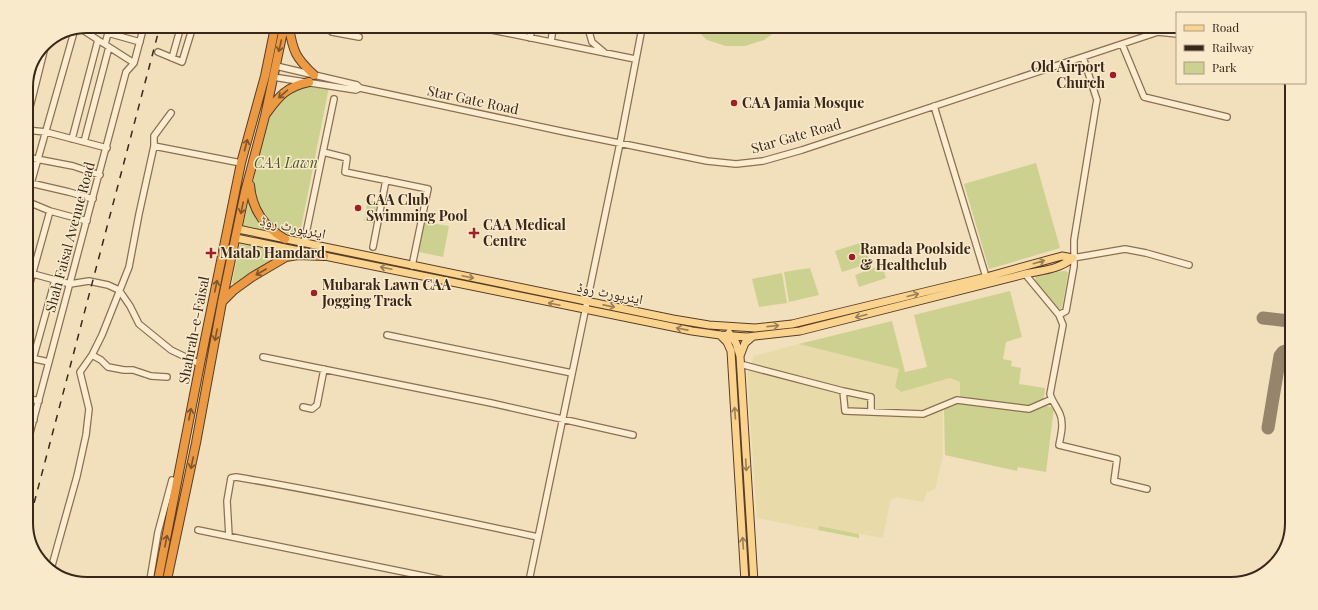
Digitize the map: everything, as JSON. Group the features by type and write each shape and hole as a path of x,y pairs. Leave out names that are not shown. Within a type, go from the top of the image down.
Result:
{"highway":[{"name":"Shahrah-e-Faisal","path":"159,577 241,163 274,33"},
{"name":"Shahrah-e-Faisal","path":"168,577 196,443 222,302 252,163 265,116 283,33"},
{"path":"265,116 286,90 311,79 292,46 290,33"},
{"path":"252,163 250,185 251,197 265,225 285,239"},
{"path":"222,302 234,290 252,277 286,257 298,255 324,256"}],"main road":[{"name":"ایئرپورٹ روڈ","path":"238,229 587,302 673,319 720,326 755,328 792,324 898,298 957,288"},
{"name":"ایئرپورٹ روڈ","path":"236,238 692,331 742,337 800,331 900,306 957,288"},
{"path":"957,288 986,277 1062,256 1073,258"},
{"path":"957,288 1054,269 1064,265 1073,258"},
{"path":"898,298 900,306"},
{"path":"720,326 732,336 740,356 754,577"},
{"path":"731,351 742,337 755,328"},
{"path":"720,335 727,342 731,351 746,577"},
{"path":"740,356 745,343 752,337"},
{"path":"170,577 171,562"}],"street":[{"path":"88,33 134,63"},
{"path":"84,142 107,45 108,33 140,42"},
{"name":"Shah Faisal Avenue Road","path":"33,423 100,175 126,72 134,63 142,33"},
{"path":"172,58 179,33"},
{"path":"158,52 182,62 190,33"},
{"path":"336,33 359,38"},
{"path":"516,33 530,38 635,60"},
{"path":"530,38 531,33"},
{"path":"551,42 553,33"},
{"path":"589,33 592,42 606,53"},
{"path":"530,577 620,143 641,33"},
{"name":"Star Gate Road","path":"273,77 311,79 357,85 360,88 437,105 707,161 736,164 763,160 802,150 1152,33"},
{"path":"33,172 73,35"},
{"path":"72,139 98,40"},
{"path":"1122,44 1144,97 1227,117"},
{"path":"33,95 43,56"},
{"path":"1059,315 1066,312 1073,271 1074,240 1097,100 1083,57"},
{"name":"Star Gate Road","path":"276,66 311,79 356,90 360,88"},
{"path":"304,243 334,99"},
{"path":"934,106 986,277"},
{"path":"52,564 77,476 86,435 89,409 80,372 92,355 116,302 119,290 129,267 154,146 154,136 171,113"},
{"path":"33,131 46,132 107,148"},
{"path":"154,146 241,163"},
{"path":"323,152 347,158 345,172 428,189 412,266"},
{"path":"33,158 73,166 100,175"},
{"path":"373,247 386,180"},
{"path":"33,184 93,199"},
{"path":"33,204 87,221"},
{"path":"50,210 33,274 70,284 89,281 108,285 119,290 130,306 139,324 171,350 200,364"},
{"path":"1073,258 1125,249 1146,253 1189,266"},
{"path":"1025,274 1059,315 1063,325 1050,394 1060,414 1062,422 1059,446 1117,459 1114,481 1147,489"},
{"path":"49,362 34,358 54,280"},
{"path":"387,335 572,374"},
{"path":"92,355 101,360 108,367 133,370 151,376 167,377"},
{"path":"263,356 475,399 633,435"},
{"path":"740,364 871,397 871,412"},
{"path":"303,407 312,409 316,404 324,369"},
{"path":"843,390 844,411 923,414 957,400 1029,409 1052,399"},
{"path":"33,400 39,401"},
{"path":"228,536 227,501 231,478 236,477 372,502 538,537"},
{"path":"150,577 158,532 172,480"},
{"path":"198,530 428,577"}],"shaded area":[{"path":"799,344 899,369 895,387 901,392 950,378 960,382 960,398 943,405 943,456 935,489 927,492 923,502 896,497 890,501 883,538 819,526 818,530 757,518 747,373 750,369 754,356"}],"green space":[{"path":"699,33 774,33 764,40 745,46 726,46 707,40"},
{"name":"CAA Lawn","path":"314,85 329,87 299,238 291,236 275,228 263,216 256,200 254,180 256,168 273,110 282,98 291,91"},
{"path":"1036,163 1060,248 989,269 964,184"},
{"path":"368,200 378,202 373,223 364,221"},
{"path":"250,202 268,232 243,226 248,203"},
{"path":"424,222 449,226 443,257 419,252"},
{"path":"242,241 290,250 234,284 232,283 240,243"},
{"name":"Ramada Poolside & Healthclub","path":"863,242 870,263 842,272 835,251"},
{"path":"882,265 886,278 859,287 855,275"},
{"path":"810,268 819,295 789,302 784,272"},
{"path":"1063,271 1068,273 1062,308 1058,309 1034,284 1036,276"},
{"path":"782,273 787,303 759,307 752,279"},
{"path":"1010,291 1022,337 1006,342 1003,359 1012,361 1011,366 1021,368 1019,384 1045,388 1042,401 1029,408 960,398 960,382 950,378 901,392 895,387 899,369 799,344 892,321 905,372 927,367 914,315"},
{"path":"965,402 1029,411 1044,405 1054,408 1046,472 1018,467 1017,471 945,455 944,409 956,403"},
{"path":"819,526 859,534 859,538 818,530"}],"taxiway":[{"path":"1263,318 1285,321"},
{"path":"1268,428 1280,356 1285,351"}],"railway":[{"path":"33,507 158,33"}],"place":[{"name":"Old Airport Church","path":"1113,75"},
{"name":"CAA Jamia Mosque","path":"734,103"},
{"name":"CAA Club Swimming Pool","path":"358,208"},
{"name":"CAA Medical Centre","path":"474,233"},
{"name":"Matab Hamdard","path":"211,253"},
{"name":"Ramada Poolside & Healthclub","path":"852,257"},
{"name":"Mubarak Lawn CAA Jogging Track","path":"314,293"}]}
